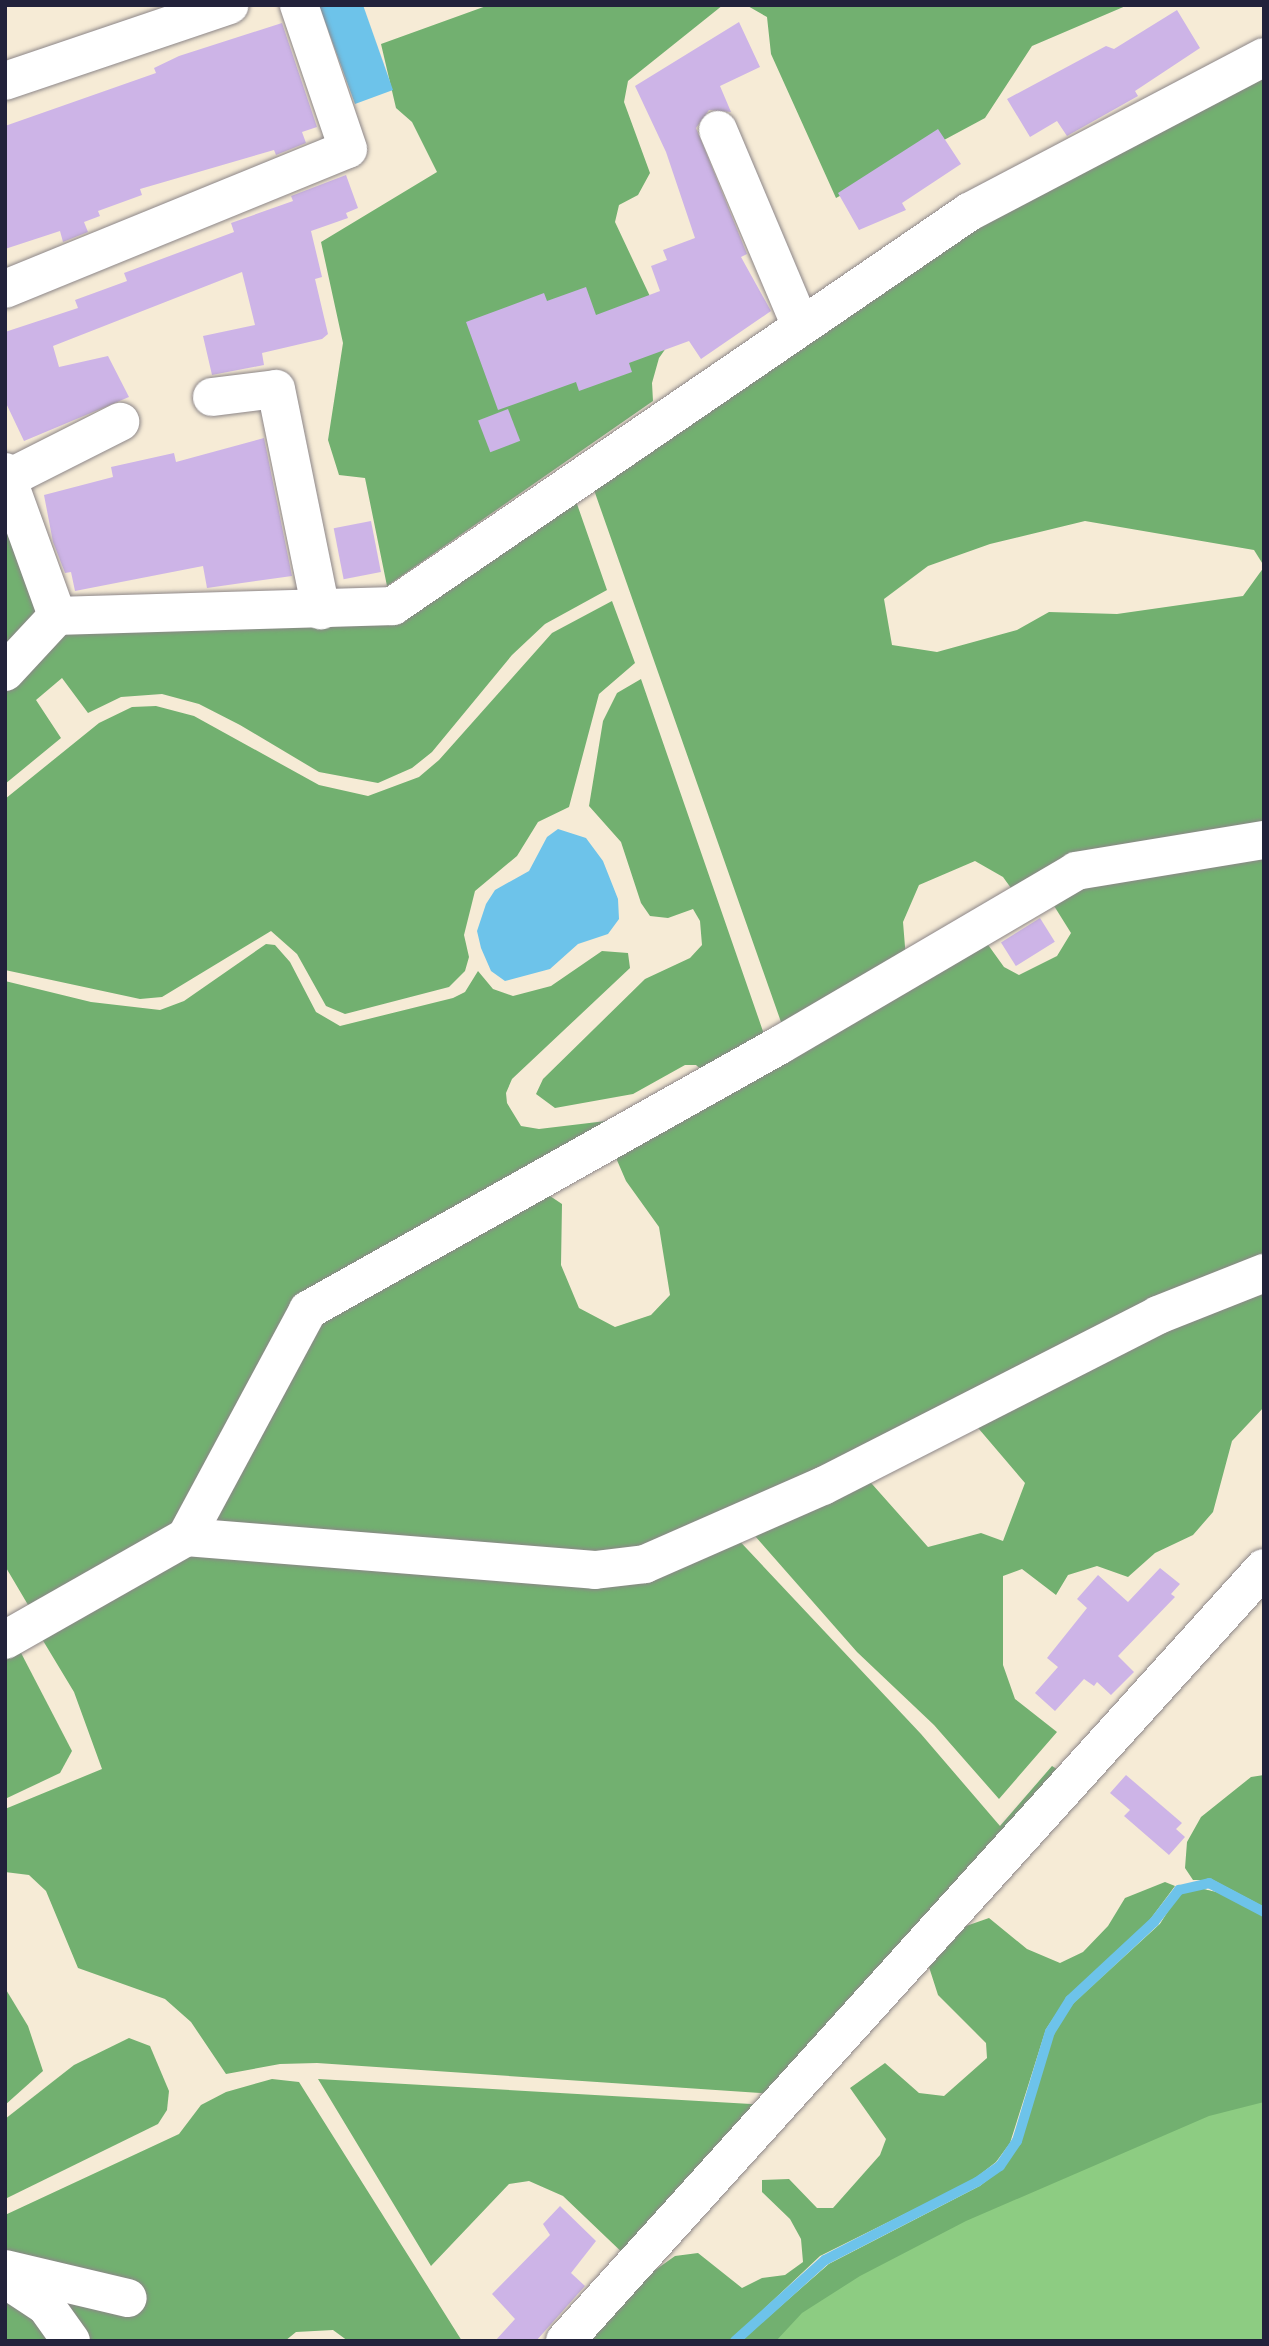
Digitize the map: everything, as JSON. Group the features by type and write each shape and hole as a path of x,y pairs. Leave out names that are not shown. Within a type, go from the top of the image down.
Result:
{"street":[{"path":"5,81 229,5"},
{"path":"5,289 348,149 299,5"},
{"path":"5,672 57,616 393,606 800,324 1034,174 1264,57"},
{"path":"718,130 800,324"},
{"path":"212,397 276,389 321,610"},
{"path":"57,616 6,475 120,422"},
{"path":"5,1640 186,1537 308,1310 780,1045 1076,871 1264,840"},
{"path":"186,1537 595,1570 635,1567 823,1486 1158,1315 1264,1273"},
{"path":"565,2341 1264,1568"},
{"path":"5,2269 128,2298"},
{"path":"5,2279 46,2306 71,2341"}],"green space":[{"path":"489,5 723,5 628,81 624,102 650,173 638,195 619,205 615,222 671,341 659,358 652,383 653,401 387,586 365,478 339,475 328,440 343,343 321,242 437,172 412,122 396,108 381,44"},
{"path":"746,5 1128,5 1032,46 985,118 836,198 771,54 767,17"},
{"path":"1264,72 1264,566 1254,550 1085,521 990,544 928,566 884,599 892,645 937,652 1017,630 1049,612 1117,614 1243,596 1264,567 1264,829 1016,895 1003,877 975,861 919,885 903,922 906,959 790,1025 781,1022 594,490 977,225"},
{"path":"569,502 577,504 607,590 545,624 512,655 432,752 412,768 378,783 319,772 199,704 162,694 121,697 88,713 62,678 36,700 61,738 5,784 5,690 62,630 387,621"},
{"path":"5,516 37,615 5,653"},
{"path":"612,601 635,663 599,694 569,807 538,822 517,856 475,891 464,935 469,957 465,971 449,987 345,1014 326,1006 297,954 271,931 162,997 140,999 5,970 5,799 99,723 132,707 156,706 194,716 319,785 368,796 419,777 439,760 552,633"},
{"path":"641,679 766,1040 705,1073 696,1065 685,1065 633,1094 555,1108 536,1094 543,1079 645,979 690,958 702,945 700,921 693,909 668,918 650,916 641,903 621,842 589,806 603,721 617,693"},
{"path":"1264,853 1264,1268 640,1555 222,1534 211,1511 325,1315 544,1192 562,1204 561,1265 579,1308 615,1327 651,1315 670,1295 659,1227 626,1181 613,1151 986,942 1004,967 1019,975 1057,956 1071,933 1051,901 1081,885"},
{"path":"266,944 275,945 290,962 316,1012 340,1026 453,998 465,992 478,971 493,989 513,996 551,986 602,951 628,953 630,968 512,1079 506,1093 507,1103 521,1126 539,1129 606,1121 300,1304 176,1526 34,1615 5,1566 5,981 91,1002 160,1010 184,1001"},
{"path":"1264,1294 1264,1407 1232,1441 1213,1512 1193,1535 1155,1553 1128,1577 1097,1566 1068,1575 1056,1595 1022,1569 1003,1576 1003,1665 1015,1699 1057,1732 999,1799 934,1725 857,1652 748,1528 864,1475 928,1547 981,1533 1003,1541 1025,1483 973,1422 1164,1326"},
{"path":"732,1533 921,1734 1000,1826 1052,1766 1066,1775 776,2094 317,2063 280,2064 226,2074 191,2022 165,1999 78,1968 46,1891 29,1875 5,1872 5,1809 102,1769 74,1692 39,1634 177,1552 593,1578"},
{"path":"19,1649 72,1751 60,1773 5,1799 5,1657"},
{"path":"1264,1775 1264,1907 1213,1880 1193,1880 1185,1868 1187,1842 1201,1817 1251,1777"},
{"path":"1165,1882 1175,1886 1149,1921 1067,1998 1046,2029 1010,2143 996,2162 973,2180 820,2256 730,2341 589,2341 637,2283 675,2256 698,2253 742,2288 762,2278 785,2275 803,2262 801,2239 790,2219 762,2192 762,2180 789,2179 817,2208 833,2208 880,2155 886,2139 850,2088 885,2063 919,2093 944,2096 987,2058 986,2043 938,1995 929,1967 966,1926 989,1918 1027,1949 1060,1963 1083,1952 1108,1926 1125,1898"},
{"path":"1195,1887 1228,1895 1264,1917 1264,2341 741,2341 829,2264 980,2186 1002,2169 1022,2139 1054,2032 1073,2003 1160,1924 1180,1893"},
{"path":"1195,1887 1228,1895 1264,1917 1264,2102 1209,2116 966,2221 860,2276 802,2313 776,2341 741,2341 829,2264 980,2186 1002,2169 1022,2139 1054,2032 1073,2004 1160,1924 1180,1893"},
{"path":"5,1988 28,2026 43,2071 5,2105"},
{"path":"129,2038 150,2046 169,2091 167,2110 158,2124 5,2199 5,2119 74,2065"},
{"path":"272,2079 299,2082 462,2341 348,2341 333,2330 296,2332 285,2341 81,2341 5,2269 5,2215 179,2134 201,2105 226,2092"},
{"path":"318,2079 767,2105 629,2259 563,2196 529,2181 509,2184 431,2266"},
{"path":"5,2291 59,2341 5,2341"}],"water":[{"path":"319,5 363,5 393,90 355,104"},
{"path":"558,829 586,838 603,861 618,899 619,919 608,934 578,944 550,969 505,981 491,971 481,948 477,931 486,904 495,890 529,871 547,837"}],"building":[{"path":"1177,10 1200,48 1135,91 1138,96 1067,136 1057,121 1030,137 1007,99 1106,46 1114,49"},
{"path":"739,22 760,67 720,86 731,112 709,110 696,128 747,254 741,257 771,311 701,359 689,341 629,363 632,372 579,391 576,382 498,410 466,322 544,293 547,301 586,287 596,315 660,291 651,266 667,260 663,250 695,238 666,152 635,86"},
{"path":"282,23 317,127 302,132 306,143 276,155 274,150 140,189 142,195 98,211 100,216 84,222 88,232 63,242 60,231 5,249 5,126 156,73 154,68 179,56"},
{"path":"938,129 961,164 902,203 906,210 859,230 838,193"},
{"path":"346,175 358,208 346,213 348,218 311,231 322,277 315,279 328,334 322,339 262,353 264,365 212,375 203,336 255,325 242,272 53,346 59,367 108,356 129,397 24,441 5,401 5,332 78,308 75,300 127,281 124,273 234,232 231,223 293,201 291,196"},
{"path":"508,409 520,441 490,452 478,420"},
{"path":"264,438 292,576 207,588 203,566 75,591 71,572 65,573 53,542 44,495 113,477 111,467 174,453 176,462"},
{"path":"371,521 381,572 344,579 334,528"},
{"path":"1040,918 1055,942 1016,966 1001,942"},
{"path":"1160,1568 1180,1584 1171,1594 1175,1597 1118,1656 1134,1672 1111,1695 1097,1682 1094,1686 1084,1679 1055,1711 1035,1693 1058,1667 1047,1658 1087,1608 1077,1599 1098,1575 1128,1602"},
{"path":"1126,1775 1182,1823 1176,1829 1185,1837 1169,1855 1124,1816 1130,1810 1110,1793"},
{"path":"560,2206 596,2241 571,2273 585,2286 536,2341 495,2341 515,2319 492,2294 550,2235 543,2224"}],"waterway":[{"path":"735,2341 825,2260 977,2182 1000,2166 1017,2141 1050,2032 1070,2000 1154,1922 1179,1890 1209,1883 1264,1912"}]}
